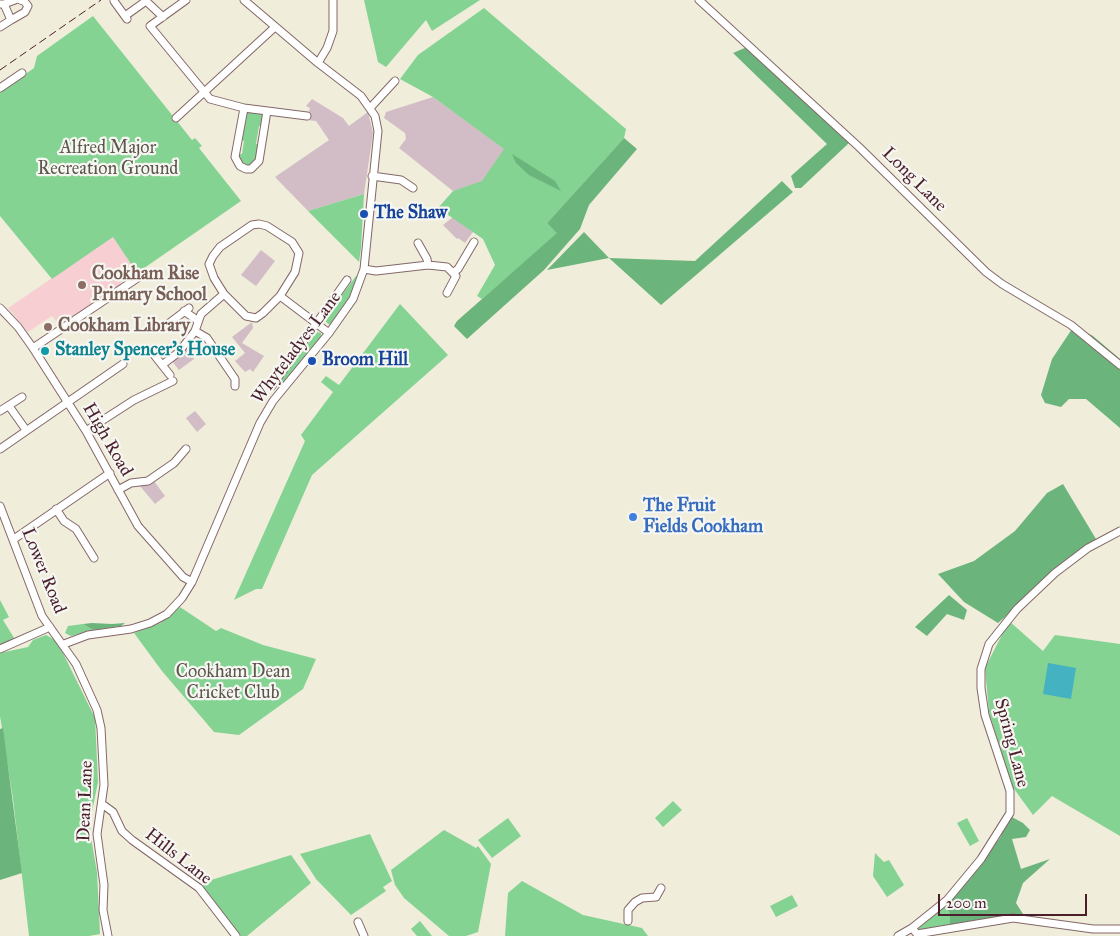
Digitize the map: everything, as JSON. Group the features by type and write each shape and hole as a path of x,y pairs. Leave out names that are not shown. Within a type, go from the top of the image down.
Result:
{"street":[{"path":"11,20 2,4 15,0"},
{"path":"0,27 25,12 28,6 24,1 20,0"},
{"path":"186,0 150,26 205,93 217,102 244,108 308,116"},
{"path":"244,0 318,63 361,96 371,107 395,81"},
{"path":"318,63 327,48 333,31 333,0"},
{"name":"Long Lane","path":"699,0 859,147 986,272 1002,284 1071,325 1120,365"},
{"path":"114,1 126,18 146,1 163,17"},
{"path":"176,118 275,27"},
{"path":"0,88 18,74"},
{"name":"Whyteladyes Lane","path":"64,644 88,635 131,629 150,623 167,614 182,598 192,582 260,423 273,401 329,333 353,298 364,269 378,131 371,107"},
{"path":"244,108 235,157 240,166 246,169 251,169 259,161 267,111"},
{"path":"372,176 401,180 413,188"},
{"path":"259,224 267,226 292,242 299,253 295,272 280,296 263,314 256,318 246,316 224,294 214,278 209,264 220,247 252,226 259,224"},
{"path":"454,272 458,269 474,242"},
{"path":"418,243 427,259 428,265"},
{"path":"364,269 376,272 428,265 447,267 456,276 454,284 447,293"},
{"path":"33,348 139,277"},
{"path":"272,386 347,280"},
{"path":"162,365 179,352 195,331 197,320 224,294"},
{"path":"280,296 329,333"},
{"name":"High Road","path":"0,308 18,327 33,348 86,431 138,526 184,577 192,582"},
{"path":"168,324 187,309 197,320"},
{"path":"195,331 207,338 235,379 235,386"},
{"path":"86,431 171,378 152,351"},
{"path":"0,449 123,364"},
{"path":"0,411 22,396"},
{"path":"9,406 26,430"},
{"path":"118,490 131,483 148,481 174,463 186,449"},
{"path":"14,540 110,472"},
{"name":"Lower Road","path":"0,506 42,616 64,644"},
{"path":"56,509 64,521 76,529 94,558"},
{"name":"Spring Lane","path":"898,936 910,932 947,900 981,859 1010,813 1010,792 985,716 981,688 981,670 989,644 1017,609 1055,573 1088,548 1120,531"},
{"path":"0,649 50,627"},
{"name":"Dean Lane","path":"64,644 76,664 98,710 101,728 104,785 97,834 104,885 103,910 108,936"},
{"name":"Hills Lane","path":"102,804 113,812 122,831 132,840 199,888 236,936"},
{"path":"628,920 628,910 635,902 642,898 656,897 661,888"},
{"path":"910,932 917,934 1013,918 1093,929 1120,930"},
{"path":"358,922 364,936"}],"shaded area":[{"path":"433,97 505,149 482,182 453,191 399,148 406,139 405,133 384,118 386,112"},
{"path":"312,99 343,118 349,126 368,112 373,133 364,194 308,211 275,177 329,140 316,121 306,120 310,108 306,106"},
{"path":"453,217 473,232 465,243 457,239 443,225"},
{"name":"Cookham Rise Primary School","path":"113,237 136,271 120,283 121,286 60,326 52,316 28,332 8,308"},
{"path":"261,250 275,261 256,286 241,275"},
{"path":"252,322 253,328 242,343 264,356 253,372 250,369 245,372 235,361 245,353 232,337"},
{"path":"187,349 194,359 179,370 172,361"},
{"path":"195,411 206,424 197,432 186,418"},
{"path":"154,481 165,496 155,504 140,486"}],"green space":[{"path":"364,0 480,0 432,31 426,20 386,67 378,62"},
{"path":"484,8 626,129 624,138 547,223 558,233 482,299 477,296 495,265 483,239 438,208 453,191 482,181 504,149 433,97 400,79 418,55"},
{"name":"Alfred Major Recreation Ground","path":"93,16 192,140 195,138 202,146 199,148 241,201 137,273 113,237 52,279 0,216 0,92 34,68 37,56"},
{"path":"747,47 818,111 849,143 801,188 795,188 791,176 827,144 733,53"},
{"path":"246,111 262,113 264,116 262,126 259,126 256,144 260,145 257,161 247,168 239,162 238,154 242,154 244,141 240,140"},
{"path":"624,138 637,149 589,205 580,229 544,270 467,339 454,326 457,321 557,233 547,223"},
{"path":"512,154 555,181 561,191 529,175 516,163"},
{"path":"782,181 793,192 661,305 609,258 695,261"},
{"path":"364,194 361,248 359,262 308,211"},
{"path":"584,232 609,258 547,270"},
{"path":"356,276 358,277 350,298 330,325 326,322 325,318"},
{"path":"400,304 448,355 312,475 262,589 256,589 234,600 305,441 301,435 333,392 321,382 326,376 339,385"},
{"path":"1074,326 1093,336 1120,359 1120,428 1086,399 1069,399 1061,407 1045,403 1041,395 1052,359"},
{"path":"317,332 321,333 321,337 279,388 277,384"},
{"path":"1063,484 1096,539 998,623 964,602 938,574 974,561 1015,531 1047,493"},
{"path":"949,595 967,610 964,620 947,614 927,636 915,627"},
{"path":"0,600 9,617 3,620 16,641 0,646"},
{"name":"Cookham Dean Cricket Club","path":"180,607 216,631 221,628 263,645 316,659 303,689 239,735 214,732 162,671 134,633 160,623"},
{"path":"1009,621 1043,651 1055,635 1120,644 1120,836 1052,796 1033,815 1012,786 989,712 985,668"},
{"path":"125,623 121,626 93,630 83,624"},
{"path":"83,624 93,630 71,636 65,633 68,626"},
{"path":"46,635 57,641 95,718 98,782 90,832 97,872 100,934 89,936 29,936 13,799 0,716 0,653 28,647 33,640"},
{"path":"3,728 22,873 0,880 0,729"},
{"path":"673,801 682,810 663,827 655,818"},
{"path":"1010,816 1023,823 1030,830 1026,837 1012,839 1021,869 1050,859 1023,883 1016,903 1023,914 950,925 950,914 945,905 1000,838"},
{"path":"508,818 521,836 492,858 478,840"},
{"path":"967,818 979,841 970,846 957,823"},
{"path":"444,830 476,848 478,846 491,864 478,932 466,936 449,936 404,898 395,885 391,870"},
{"path":"370,834 392,881 383,887 386,891 351,915 316,879 300,854"},
{"path":"875,853 884,862 889,860 904,885 887,897 873,876"},
{"path":"291,855 311,883 247,936 241,936 201,887 208,881"},
{"path":"522,881 583,915 642,928 648,936 505,936 508,893"},
{"path":"792,895 798,906 776,917 770,906"},
{"path":"945,905 950,914 950,925 917,930"},
{"path":"420,921 432,936 417,936 411,929"}],"water":[{"path":"1048,663 1076,668 1071,699 1043,694"}],"railway":[{"path":"0,70 101,0"}],"place":[{"name":"The Shaw","path":"364,214"},
{"name":"Cookham Rise Primary School","path":"82,285"},
{"name":"Cookham Library","path":"48,327"},
{"name":"Stanley Spencer's House","path":"45,351"},
{"name":"Broom Hill","path":"312,361"},
{"name":"The Fruit Fields Cookham","path":"633,517"}]}
